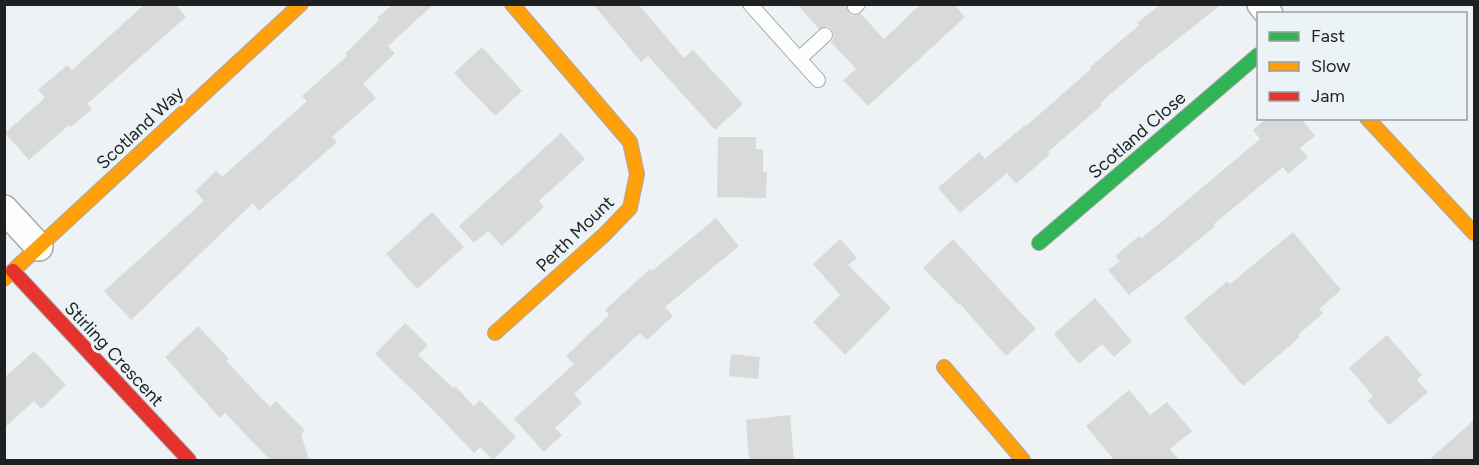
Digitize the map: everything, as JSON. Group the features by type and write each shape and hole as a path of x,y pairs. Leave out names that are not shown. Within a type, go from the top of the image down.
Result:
{"street":[{"name":"Scotland Way","path":"9,275 300,4"},
{"name":"Perth Mount","path":"495,333 604,235 630,208 637,174 630,142 512,4"},
{"name":"Scotland Close","path":"1039,243 1257,56"},
{"path":"1369,120 1474,233"},
{"path":"4,210 39,247"},
{"name":"Stirling Crescent","path":"9,275 189,460"},
{"path":"944,367 1023,460"}],"lane":[{"path":"750,4 818,80"},
{"path":"799,59 825,35"}],"building":[{"path":"145,4 175,4 186,17 87,104 92,109 71,127 69,125 29,160 5,133 45,98 38,90 67,65 72,70"},
{"path":"393,4 434,4 388,46 395,53 363,84 376,98 332,137 337,142 259,211 253,203 131,320 104,291 204,201 195,191 216,171 222,177 307,101 302,96 347,56 345,54 379,20 377,18"},
{"path":"593,4 638,4 684,58 693,50 743,104 715,130 648,56 641,62"},
{"path":"797,4 846,4 849,14 853,16 861,14 884,39 921,4 954,4 965,17 868,106 843,80 856,69 831,42 834,37 832,29 827,26 819,29"},
{"path":"1161,4 1222,4 1100,103 1102,105 1048,152 1050,154 1016,184 1007,173 960,213 938,188 979,152 985,159 1026,126 1139,25 1137,23"},
{"path":"482,47 522,91 495,116 454,73"},
{"path":"1265,120 1303,120 1315,136 1300,148 1308,157 1288,174 1283,167 1173,261 1129,295 1108,270 1120,261 1115,256 1139,236 1142,238 1260,139 1253,130"},
{"path":"561,133 585,159 539,201 544,207 502,246 488,231 474,243 459,226"},
{"path":"718,137 756,137 756,149 763,149 763,172 767,172 766,198 717,197"},
{"path":"432,212 464,247 417,289 386,254"},
{"path":"716,218 739,246 665,307 673,316 647,340 640,333 574,394 582,403 555,428 562,435 544,452 514,419 574,364 566,356 609,315 605,310 650,269 652,271"},
{"path":"1293,232 1341,290 1319,309 1323,313 1298,335 1300,337 1243,386 1184,318 1227,281 1230,284"},
{"path":"840,239 857,258 848,265 891,308 845,355 813,322 840,295 813,264"},
{"path":"953,239 1036,329 1006,356 960,304 923,268"},
{"path":"1095,298 1132,341 1114,357 1102,344 1079,364 1054,334"},
{"path":"405,323 428,345 418,355 453,388 455,386 474,406 480,400 516,437 493,460 480,447 474,453 375,354"},
{"path":"198,326 229,359 226,361 270,407 276,401 305,430 301,434 309,460 270,460 225,413 220,418 165,357"},
{"path":"1387,335 1422,375 1417,380 1428,392 1389,425 1368,401 1373,396 1349,368"},
{"path":"34,351 66,385 41,409 34,401 4,428 4,378"},
{"path":"731,354 760,357 758,379 729,376"},
{"path":"1129,390 1150,415 1167,402 1192,431 1170,449 1179,460 1114,460 1086,426"},
{"path":"790,415 794,460 749,460 746,420"},
{"path":"1474,420 1474,460 1429,460"}],"traffic: fast":[{"path":"1039,243 1257,56"}],"traffic: slow":[{"path":"4,279 301,4"},
{"path":"495,333 604,235 630,208 637,174 630,142 512,4"},
{"path":"1369,120 1474,233"},
{"path":"944,367 1023,460"}],"traffic: jam":[{"path":"13,271 189,460"}]}
